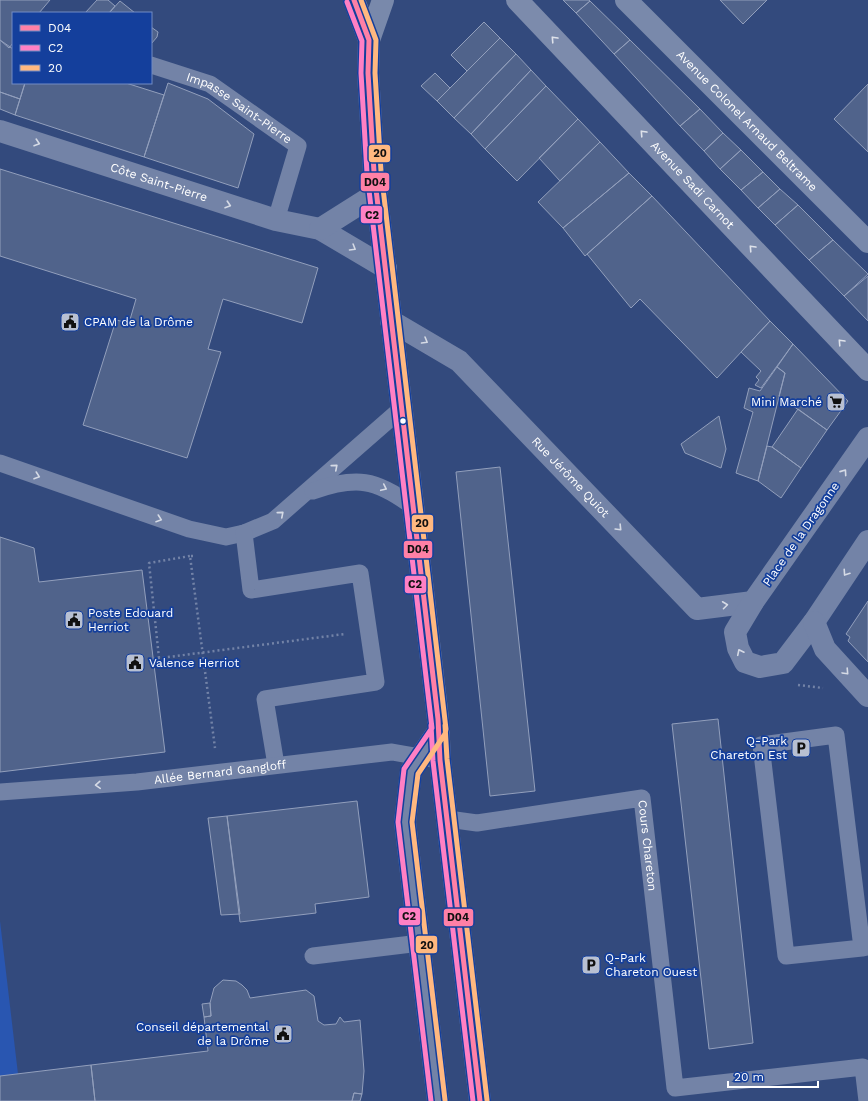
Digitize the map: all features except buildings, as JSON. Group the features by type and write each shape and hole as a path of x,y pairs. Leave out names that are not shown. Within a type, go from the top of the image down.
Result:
{"main road":[{"path":"354,0 368,40 368,73 378,203 439,730 430,758 448,819 480,1101"},
{"path":"368,40 383,0"},
{"name":"Avenue Sadi Carnot","path":"517,0 868,370"},
{"name":"Avenue Colonel Arnaud Beltrame","path":"626,0 868,242"}],"street":[{"name":"Côte Saint-Pierre","path":"0,131 276,220 320,229 386,268"},
{"path":"320,229 378,203"},
{"name":"Rue Jérôme Quiot","path":"391,321 459,361 697,609 753,602"},
{"name":"Place de la Dragonne","path":"814,622 783,663 760,667 745,662 738,648 735,632 753,602 868,438"},
{"path":"868,541 814,622 825,648 868,696"},
{"path":"430,758 411,771 405,822 438,1101"}],"lane":[{"name":"Impasse Saint-Pierre","path":"152,65 210,84 298,146 276,220"},
{"path":"0,463 189,529 226,537 244,533 273,521 401,409"},
{"path":"305,493 334,484 371,483 393,492 412,506"},
{"path":"244,533 251,590 360,573 369,630 376,682 265,699 276,766"},
{"path":"836,736 865,948 786,956 761,745 836,736"},
{"name":"Allée Bernard Gangloff","path":"0,792 137,782 392,752 430,758"},
{"name":"Cours Chareton","path":"448,819 477,822 642,798 675,1088 863,1067 867,1101"},
{"path":"313,956 420,943"}],"path":[{"path":"190,556 218,773"},
{"path":"160,658 149,563 197,556"},
{"path":"153,659 369,630"}],"shaded area":[{"path":"0,921 18,1074 0,1076"}],"transit line":[{"name":"D04","path":"354,0 369,40 368,73 374,172 438,719 440,760 480,1101"},
{"name":"20","path":"361,0 376,40 375,73 381,171 446,729 445,734 418,774 412,822 445,1100"},
{"name":"C2","path":"347,2 362,41 361,73 367,173 432,728 404,769 398,822 431,1101"},
{"name":"C2","path":"431,725 433,761 473,1101"},
{"name":"20","path":"445,725 447,759 487,1100"}],"place":[{"name":"CPAM de la Drôme","path":"70,322"},
{"name":"Mini Marché","path":"836,402"},
{"name":"Poste Edouard Herriot","path":"74,620"},
{"name":"Valence Herriot","path":"135,663"},
{"name":"Q-Park Chareton Est","path":"801,748"},
{"name":"Q-Park Chareton Ouest","path":"591,965"},
{"name":"Conseil départemental de la Drôme","path":"283,1034"}]}
